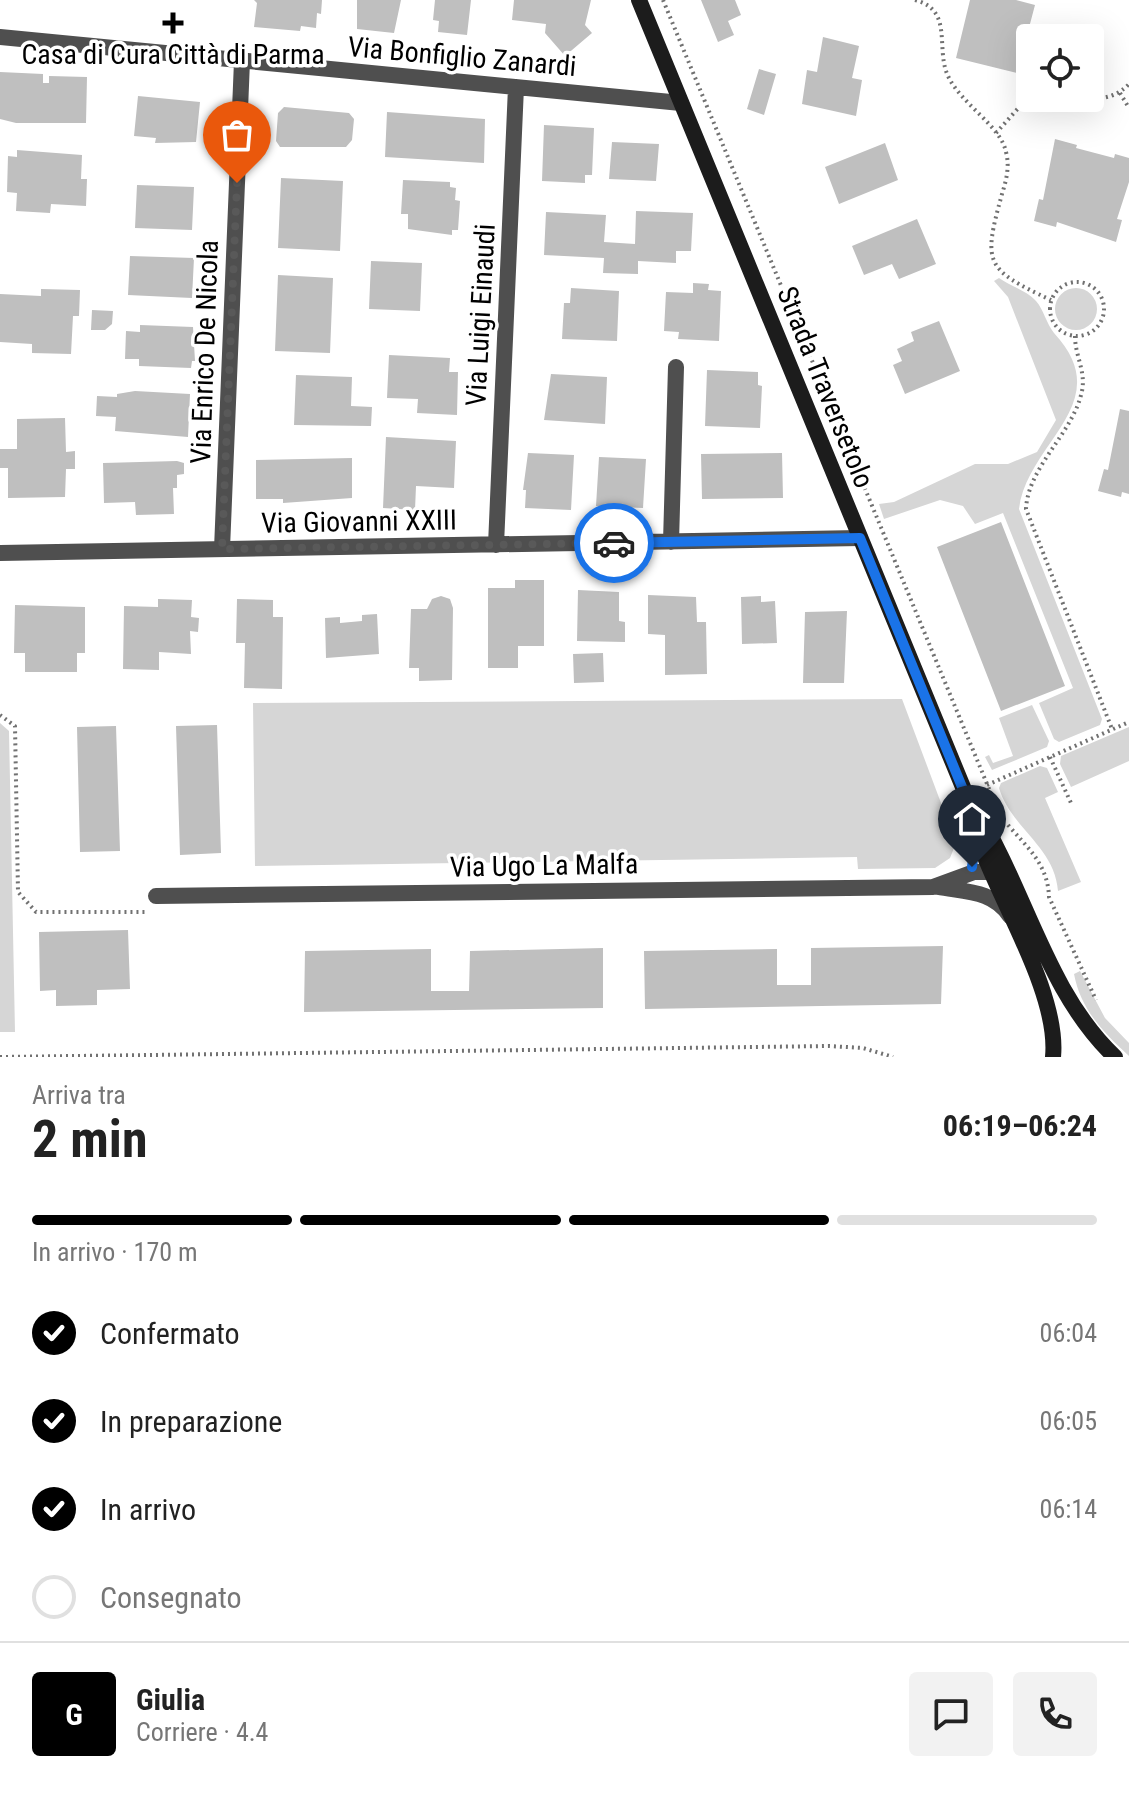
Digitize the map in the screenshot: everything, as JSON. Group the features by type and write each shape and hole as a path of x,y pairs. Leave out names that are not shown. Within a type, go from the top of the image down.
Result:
{"main road":[{"name":"Strada Traversetolo","path":"639,0 965,792 990,870 1048,1007 1054,1035 1053,1057"},
{"name":"Strada Traversetolo","path":"965,792 1011,875 1076,1010 1115,1057"}],"street":[{"name":"Via Bonfiglio Zanardi","path":"0,37 681,103"},
{"name":"Via Enrico De Nicola","path":"222,549 242,61"},
{"name":"Via Luigi Einaudi","path":"496,545 516,87"},
{"path":"671,542 676,367"},
{"name":"Via Giovanni XXIII","path":"0,553 860,538"},
{"path":"962,877 975,861 975,826"},
{"path":"990,870 1011,875 999,890"},
{"name":"Via Ugo La Malfa","path":"933,887 990,870"},
{"name":"Via Ugo La Malfa","path":"156,896 933,887 993,898 1011,918"},
{"name":"Via Ugo La Malfa","path":"973,892 999,890"}],"path":[{"path":"663,0 997,808"},
{"path":"915,0 930,6 939,20 945,71 950,82 967,106 996,133 1006,149 1008,170 990,238 991,259 1007,276 1051,300"},
{"path":"1104,99 1120,93 1129,84"},
{"path":"1120,93 1129,108"},
{"path":"996,133 1016,111"},
{"path":"1070,282 1088,284 1101,296 1104,305 1101,322 1089,333 1075,336 1062,332 1052,321 1051,300 1055,292 1070,282"},
{"path":"1075,336 1083,372 1081,395 1034,482 1026,509 1112,729"},
{"path":"0,715 15,726 18,892 36,912 156,911 156,896"},
{"path":"987,785 1129,722"},
{"path":"1050,757 1071,803"},
{"path":"1006,822 1041,864 1048,878 1049,897 1098,1004"},
{"path":"0,1057 846,1046 893,1057"},
{"path":"598,1049 598,1057"}],"shaded area":[{"path":"999,278 1036,301 1071,358 1077,381 1074,402 1025,485 1019,509 1102,719 1100,725 1059,742 1054,739 1039,703 1073,688 1003,513 975,524 963,506 940,500 884,519 879,504 894,502 975,464 1008,464 1037,452 1056,420 1008,297 994,281"},
{"path":"1076,288 1091,294 1097,309 1091,324 1076,330 1061,324 1055,309 1061,294"},
{"path":"902,699 956,843 950,858 935,868 858,869 857,857 255,866 253,703"},
{"path":"1032,705 1049,741 1047,747 992,770 985,757 989,755 993,763 1013,756 999,718"},
{"path":"0,723 9,731 15,1032 0,1032"},
{"path":"1129,727 1129,761 1071,787 1060,764 1061,756"},
{"path":"1040,766 1047,768 1058,792 1045,798 1081,882 1058,891 1049,862 1013,815 999,788 1001,783"},
{"path":"1080,971 1105,1018 1129,1043 1129,1056 1102,1029 1082,999 1074,974"}],"building":[{"path":"254,0 322,0 321,14 317,13 316,28 301,26 300,31 254,27 257,3"},
{"path":"357,0 401,0 394,33 357,29"},
{"path":"435,0 471,0 467,35 438,32 439,21 433,20"},
{"path":"514,0 591,0 585,25 592,33 565,56 545,33 546,24 512,20"},
{"path":"701,0 735,0 741,15 728,21 734,35 718,42"},
{"path":"970,0 1016,0 1035,5 1030,24 1016,24 1016,73 956,58"},
{"path":"823,37 859,46 852,78 862,80 856,116 802,104 807,70 817,72"},
{"path":"759,69 776,74 764,115 747,109"},
{"path":"0,72 43,74 43,83 49,83 49,76 87,77 86,123 16,123 0,119"},
{"path":"138,96 200,102 196,142 155,143 156,138 134,136"},
{"path":"284,107 349,113 354,119 352,140 346,147 280,147 276,141 278,113"},
{"path":"387,112 485,119 484,163 385,157"},
{"path":"544,125 594,128 592,175 585,175 585,183 542,181"},
{"path":"1055,139 1114,158 1115,154 1129,158 1129,182 1117,219 1122,220 1116,242 1057,222 1056,227 1034,221 1039,199 1043,200"},
{"path":"612,142 659,144 656,181 609,179"},
{"path":"885,143 898,180 839,204 825,167"},
{"path":"17,150 82,155 81,179 87,179 86,206 51,204 50,213 16,211 17,193 7,192 8,156 17,157"},
{"path":"281,178 343,181 340,251 278,248"},
{"path":"403,180 450,182 450,187 456,188 455,200 460,201 458,230 452,230 452,235 408,229 408,214 401,214"},
{"path":"137,185 194,187 192,230 135,228"},
{"path":"636,211 693,213 691,251 676,251 676,263 638,261 638,274 603,273 604,258 544,255 546,212 606,215 604,242 635,244"},
{"path":"917,219 936,264 899,279 892,264 864,275 852,246"},
{"path":"130,256 194,258 192,298 128,295"},
{"path":"371,261 422,263 420,311 369,309"},
{"path":"278,275 333,278 330,353 275,351"},
{"path":"693,283 709,284 708,290 721,291 719,341 678,339 679,332 664,331 666,292 693,293"},
{"path":"571,288 619,291 617,341 562,339 564,303 570,303"},
{"path":"41,289 80,290 79,316 73,316 71,354 32,353 32,344 0,342 0,294 41,296"},
{"path":"92,310 113,311 112,324 105,330 91,330"},
{"path":"939,321 960,371 905,394 893,365 902,361 897,349 914,341 911,332"},
{"path":"140,325 193,327 195,361 192,361 191,368 139,366 139,359 125,359 126,331 140,332"},
{"path":"389,355 450,358 449,372 458,372 457,415 417,413 418,399 387,398"},
{"path":"707,370 758,372 758,385 762,386 760,428 705,426"},
{"path":"551,374 607,377 605,424 544,420"},
{"path":"296,375 352,377 351,406 372,407 371,426 294,425"},
{"path":"135,391 190,394 188,437 115,431 116,417 96,416 97,396 117,397 117,394"},
{"path":"1120,409 1129,411 1129,494 1122,492 1121,497 1098,491 1104,469 1108,470"},
{"path":"65,418 66,452 75,451 75,469 66,469 65,497 8,498 8,468 0,468 0,449 17,449 17,419"},
{"path":"386,437 456,441 454,488 416,486 415,510 383,508"},
{"path":"528,453 574,455 571,510 525,508 526,490 523,490"},
{"path":"782,453 783,498 702,499 701,454"},
{"path":"599,457 646,459 643,508 596,506"},
{"path":"352,458 352,498 283,503 283,499 256,499 256,460"},
{"path":"103,463 184,463 184,474 177,475 177,488 173,488 174,514 136,515 135,502 104,503"},
{"path":"1001,522 1065,686 1001,711 937,547"},
{"path":"515,580 544,580 544,646 518,646 518,668 488,668 488,588 515,588"},
{"path":"578,590 619,592 619,621 625,622 625,642 577,641"},
{"path":"648,595 696,597 697,622 706,622 707,674 665,675 665,635 648,634"},
{"path":"441,596 450,599 453,608 452,680 419,681 419,668 409,668 411,609 427,609 432,599"},
{"path":"761,596 761,602 775,601 777,643 742,644 741,597"},
{"path":"158,599 192,600 191,617 199,618 198,632 190,631 191,654 159,652 159,670 123,669 124,606 158,607"},
{"path":"237,599 273,600 273,617 283,617 282,689 244,688 245,643 236,643"},
{"path":"15,605 85,607 85,653 77,653 77,672 25,672 25,653 14,653"},
{"path":"847,611 844,683 803,683 805,612"},
{"path":"377,614 379,654 326,658 325,618 340,617 340,623 362,621 362,615"},
{"path":"603,653 604,682 574,683 573,654"},
{"path":"217,725 221,853 180,855 176,726"},
{"path":"116,726 120,851 80,852 77,727"},
{"path":"128,930 130,989 97,990 97,1005 56,1006 56,990 40,991 39,932"},
{"path":"943,946 941,1004 645,1009 644,951 777,949 777,985 811,985 811,948"},
{"path":"603,948 603,1008 304,1012 305,951 431,949 431,991 469,991 470,951"}],"way so far":[{"path":"237,183 222,549 614,543"}],"place":[{"name":"Casa di Cura Città di Parma","path":"173,23"}],"route":[{"path":"614,543 860,538 969,804 977,854 972,867"}]}
